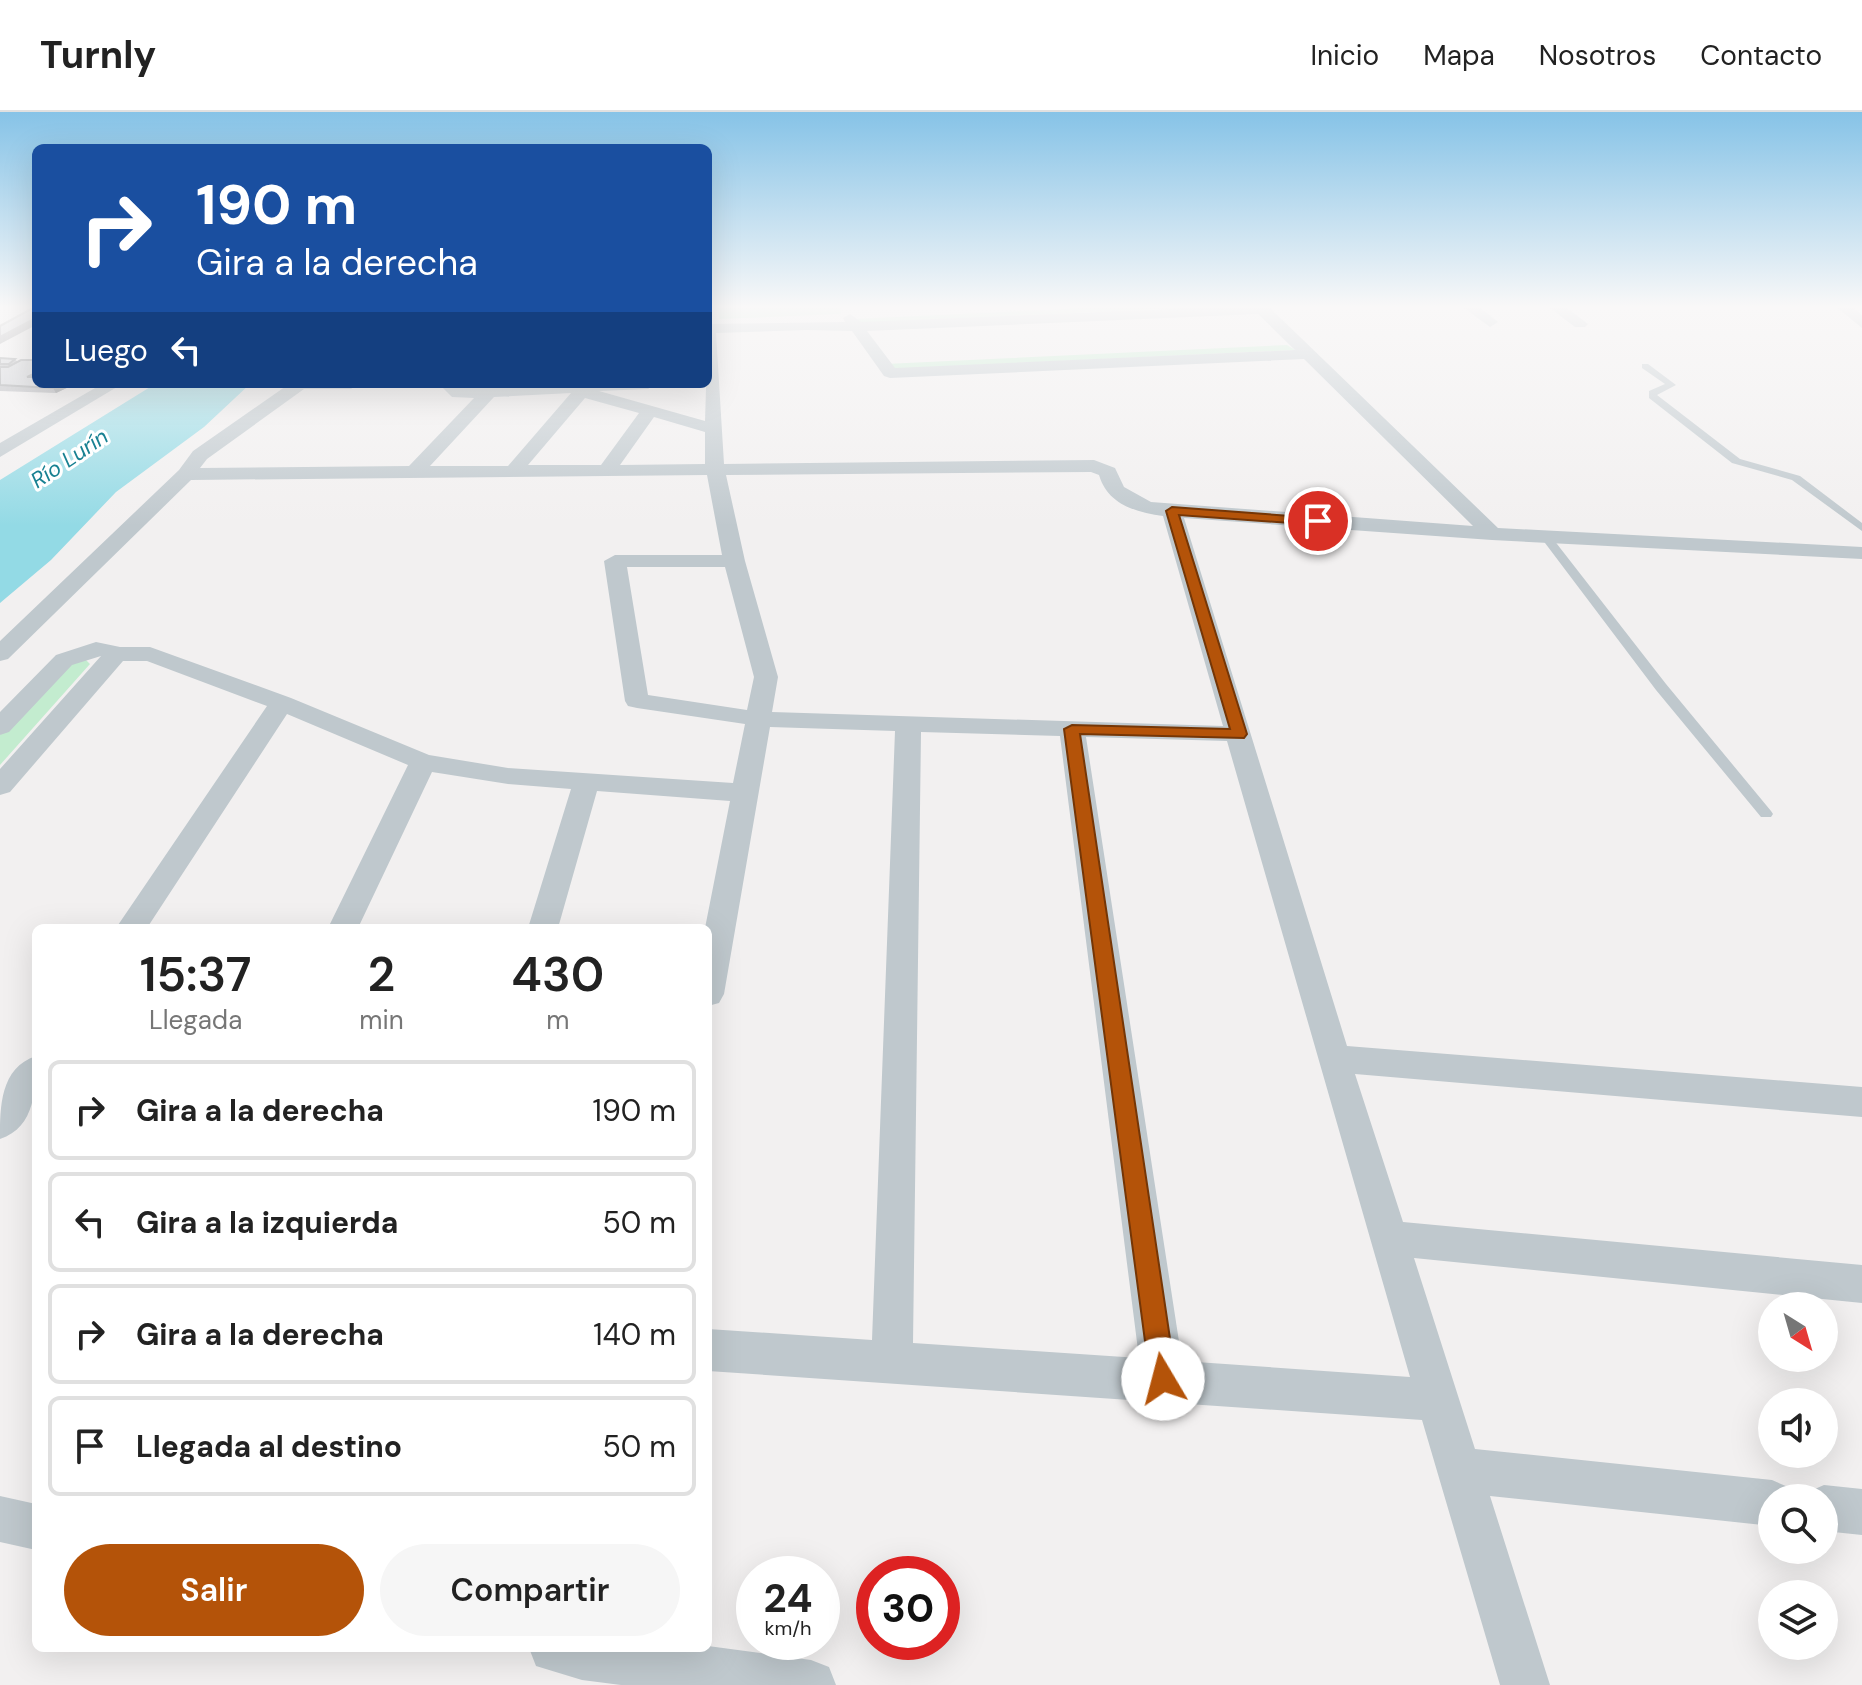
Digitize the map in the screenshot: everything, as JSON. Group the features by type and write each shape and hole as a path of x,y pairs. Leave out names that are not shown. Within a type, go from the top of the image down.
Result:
{"street":[{"path":"1332,378 1492,534"},
{"path":"0,451 107,388"},
{"path":"0,654 186,474 200,455 294,388"},
{"path":"452,388 458,393 551,388"},
{"path":"513,471 566,388"},
{"path":"570,388 715,429"},
{"path":"711,388 715,470 734,561 766,677 712,973"},
{"path":"414,472 489,392"},
{"path":"605,472 649,412"},
{"path":"186,474 1094,466 1108,472 1114,492 1153,509 1492,534 1862,553"},
{"path":"1172,511 1457,1470 1525,1685"},
{"path":"734,561 615,561 637,701 760,719 1239,734"},
{"path":"0,727 64,660 96,649 116,654 150,654 282,703 423,762 508,776 746,793"},
{"path":"0,786 116,654"},
{"path":"134,924 282,703"},
{"path":"892,1361 908,725"},
{"path":"1072,729 1163,1379"},
{"path":"345,924 423,762"},
{"path":"544,924 586,783"},
{"path":"1334,1060 1366,1060 1862,1102"},
{"path":"0,1124 32,1076"},
{"path":"1388,1238 1862,1284"},
{"path":"712,1350 1438,1400"},
{"path":"1457,1470 1758,1502"},
{"path":"1838,1509 1862,1512"},
{"path":"0,1519 32,1526"},
{"path":"587,1652 811,1685"}],"lane":[{"path":"1663,378 1672,385 1652,393 1652,396 1736,461 1796,478 1862,528"},
{"path":"1546,537 1661,687 1766,814"}],"green space":[{"path":"85,659 90,664 0,765 0,735 65,665"}],"water":[{"name":"Río Lurín","path":"149,388 246,388 204,427 116,492 51,560 0,603 0,480"}],"building":[{"path":"0,378 32,378 32,387 0,385"}],"route":[{"path":"1163,1379 1072,729 1239,734 1172,511 1318,521"}]}
